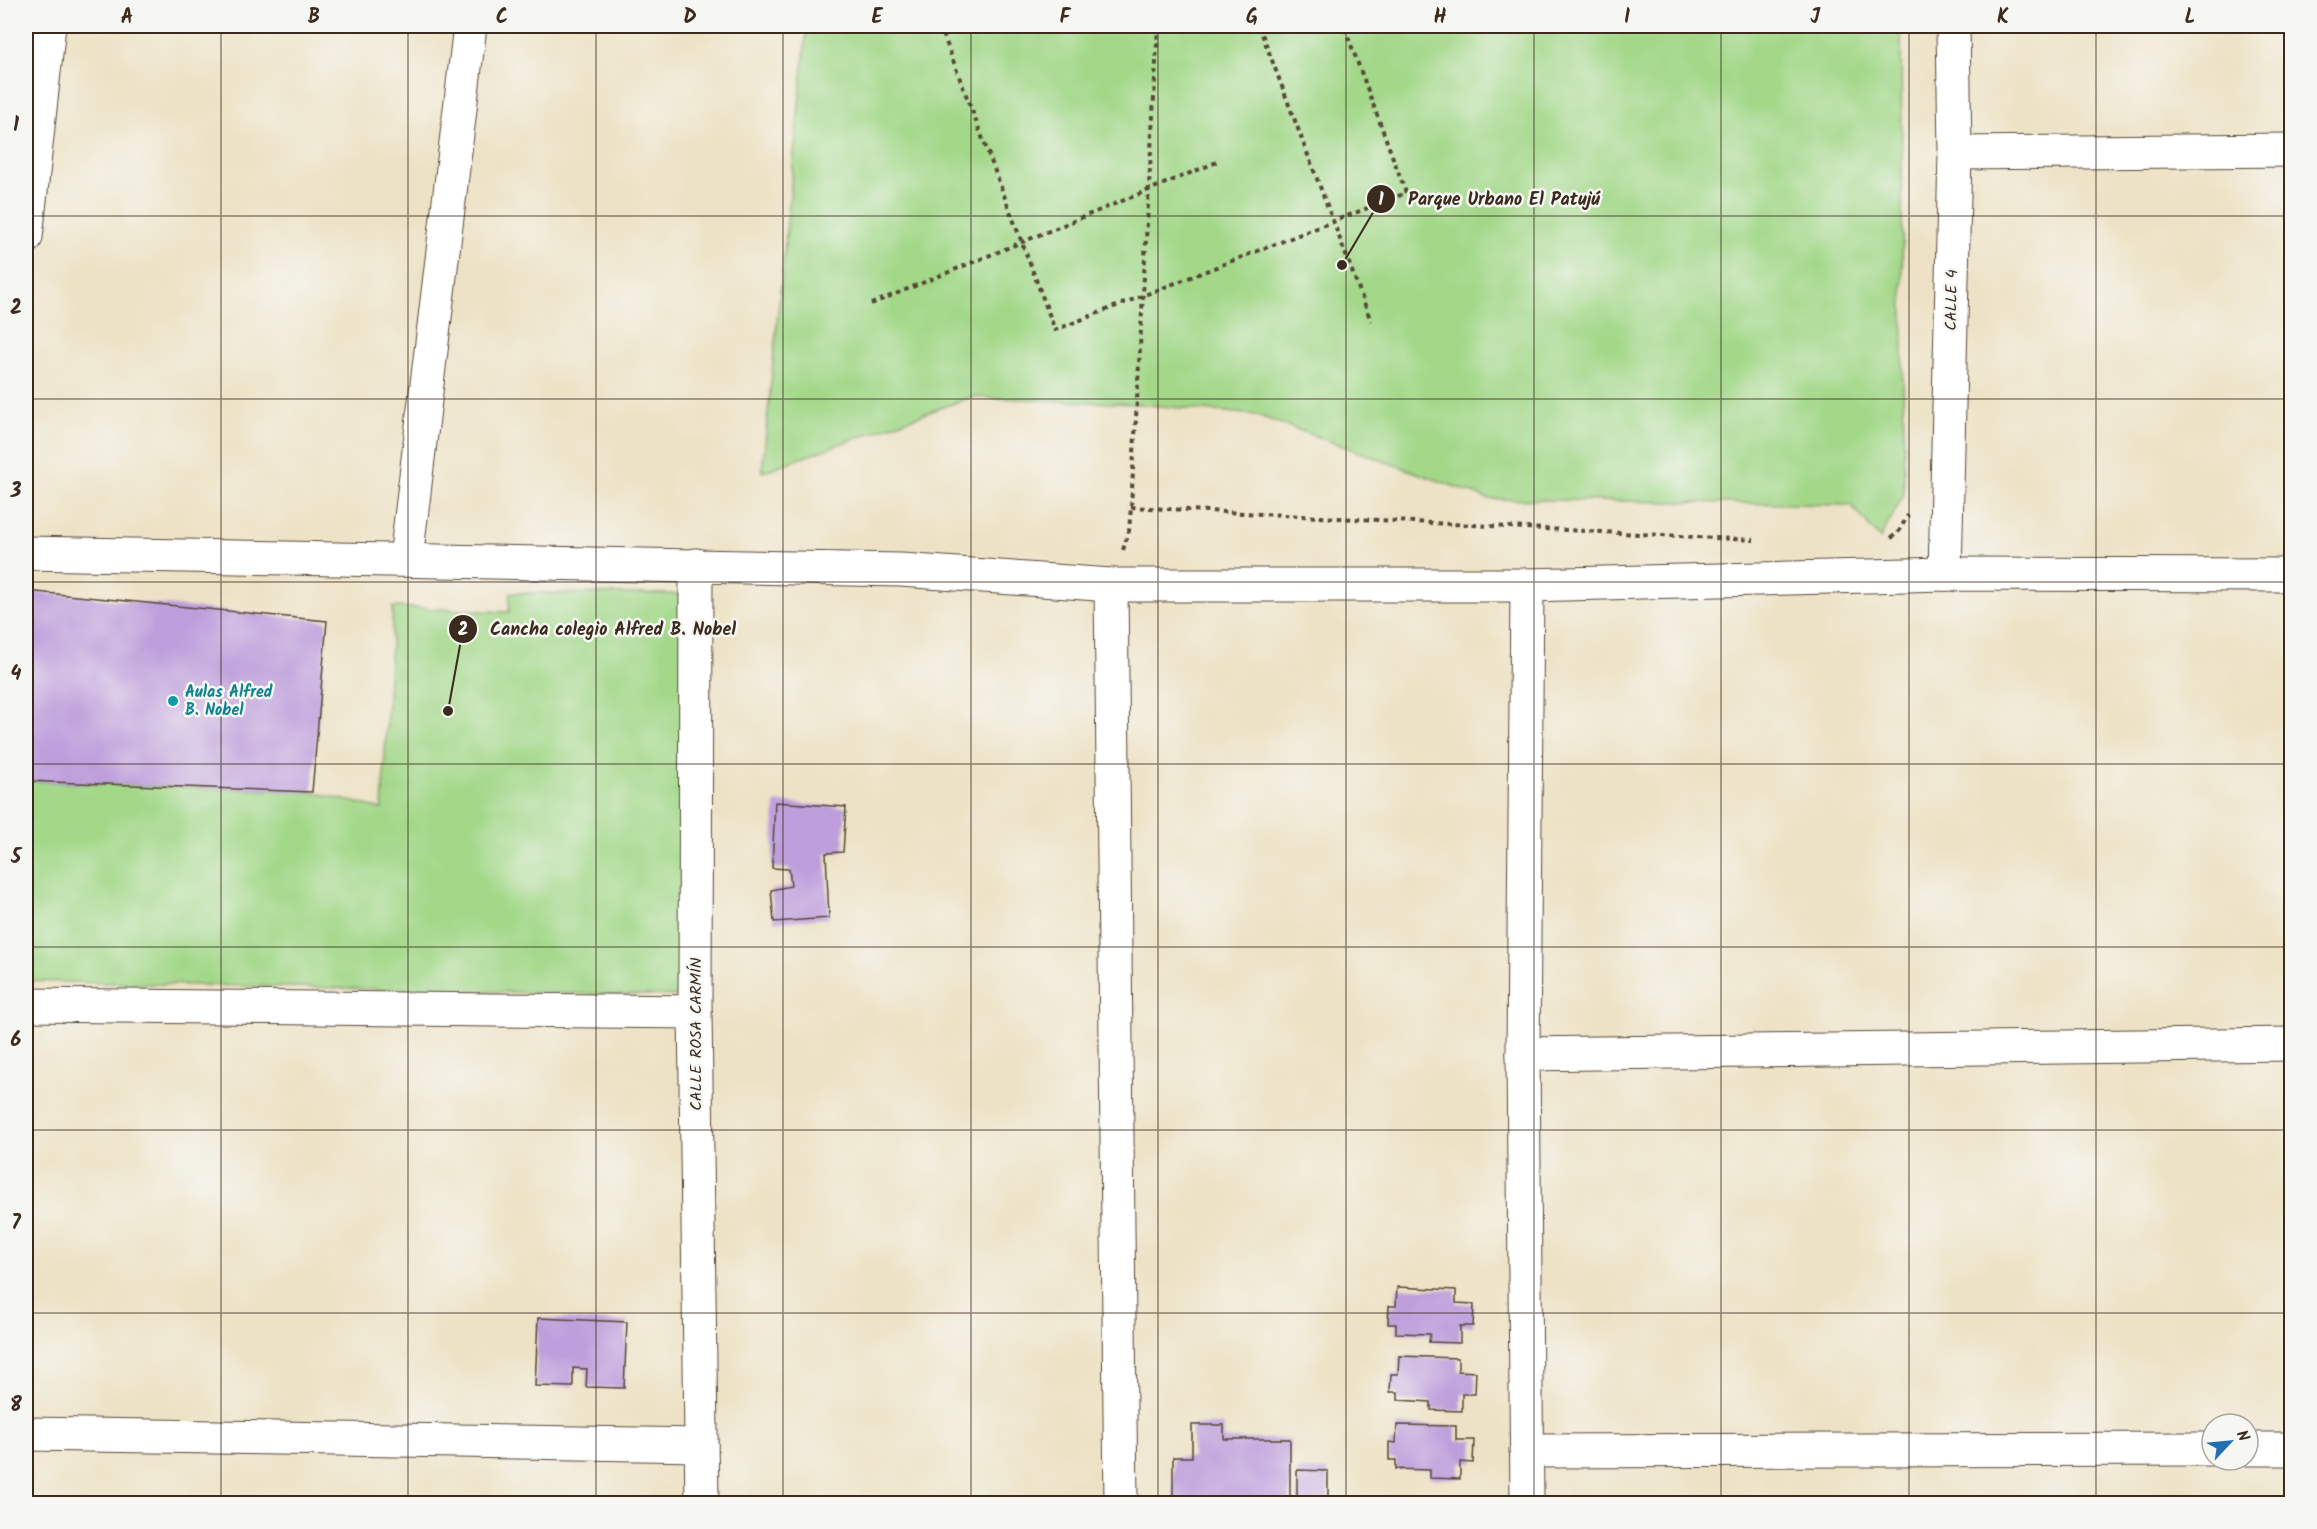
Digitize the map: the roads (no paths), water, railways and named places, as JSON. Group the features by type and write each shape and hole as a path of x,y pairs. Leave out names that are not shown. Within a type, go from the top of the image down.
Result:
{"street":[{"path":"26,237 49,26"},
{"path":"406,559 470,26"},
{"name":"CALLE 4","path":"1945,574 1955,153 1953,26"},
{"path":"1955,153 2292,150"},
{"path":"26,553 901,570 1111,585 1527,585 1945,574 2292,575"},
{"name":"CALLE ROSA CARMÍN","path":"696,565 695,1012 702,1503"},
{"path":"1111,585 1121,1503"},
{"path":"1527,585 1523,1054 1527,1503"},
{"path":"26,1005 695,1012"},
{"path":"1523,1054 2292,1044"},
{"path":"26,1434 701,1445"},
{"path":"1526,1451 2200,1449"},
{"path":"2260,1449 2292,1449"}],"place":[{"name":"Parque Urbano El Patujú","path":"1342,265"},
{"name":"Aulas Alfred B. Nobel","path":"173,701"},
{"name":"Cancha colegio Alfred B. Nobel","path":"448,711"}]}
